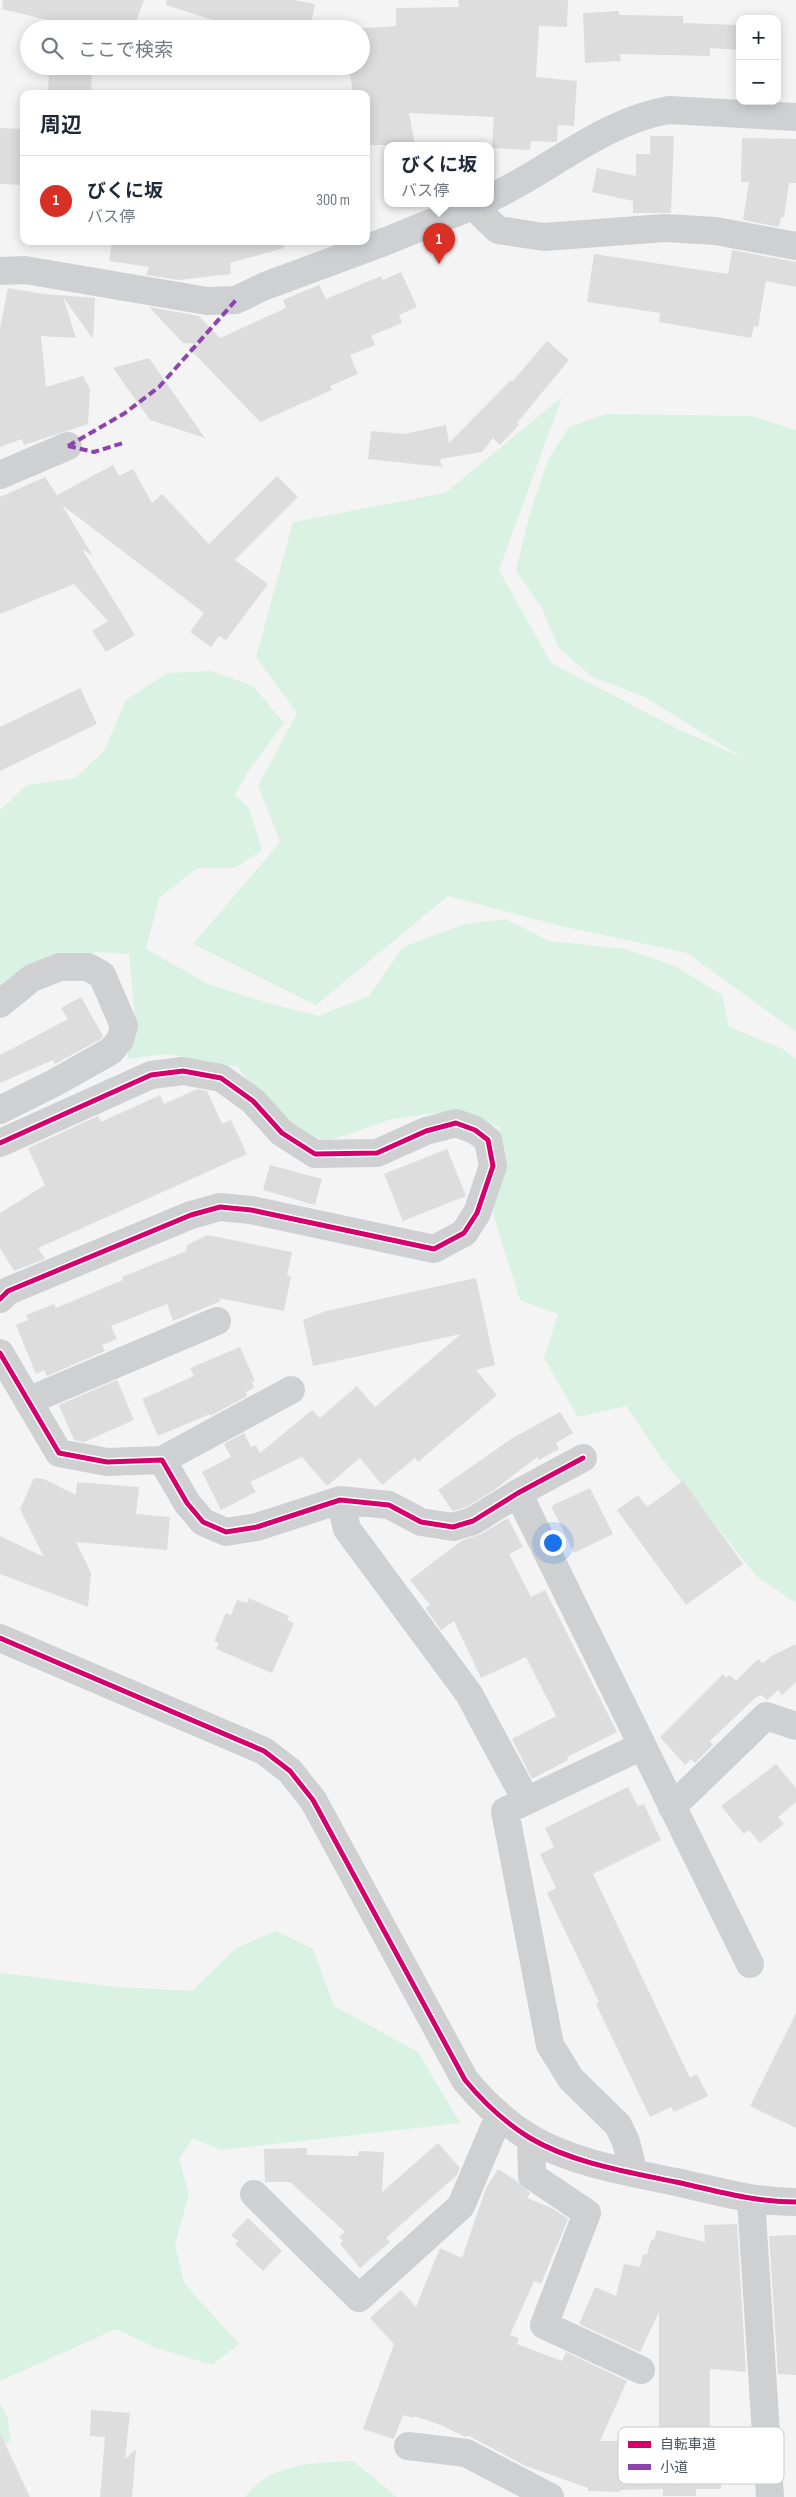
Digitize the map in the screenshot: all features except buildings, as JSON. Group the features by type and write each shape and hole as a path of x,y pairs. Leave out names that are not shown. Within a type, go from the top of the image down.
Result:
{"street":[{"path":"494,195 614,129 649,113 669,110 796,117"},
{"path":"0,271 25,270 207,301 236,300 266,286 468,207"},
{"path":"484,207 498,230 544,237 665,228 716,231 796,246"},
{"path":"0,475 68,446"},
{"path":"0,1004 32,978 60,967 88,967 102,975 124,1026 120,1040 111,1050 54,1083 0,1110"},
{"path":"0,1142 150,1076 183,1071 221,1078 253,1101 282,1133 315,1154 377,1154 426,1132 456,1123 475,1130 488,1140 493,1166 476,1213 464,1233 434,1249 251,1210 220,1207 191,1215 8,1291 0,1299"},
{"path":"28,1401 217,1321"},
{"path":"0,1353 59,1453 107,1462 162,1460 291,1390"},
{"path":"162,1460 187,1503 203,1522 226,1532 257,1527 340,1500 389,1504 421,1522 453,1527 474,1521 518,1493 583,1458"},
{"path":"518,1493 750,1964"},
{"path":"340,1500 347,1529 469,1694 526,1800"},
{"path":"0,1638 264,1751 290,1771 313,1800 465,2080 499,2116 532,2138 570,2156 634,2173 751,2199 796,2202"},
{"path":"672,1807 766,1716 796,1726"},
{"path":"634,2173 626,2142 618,2125 571,2078 550,2045 505,1811 642,1746"},
{"path":"254,2194 359,2298 461,2206 499,2116"},
{"path":"532,2138 532,2176 587,2213 544,2325 641,2370"},
{"path":"751,2199 766,2427"},
{"path":"408,2446 466,2453 550,2497"},
{"path":"769,2484 770,2497"}],"green space":[{"path":"562,397 499,570 551,663 680,730 743,758 645,697 592,677 559,648 541,607 516,571 529,516 548,460 569,427 606,414 752,416 796,430 796,1032 687,953 561,926 448,896 316,1005 193,944 280,842 258,786 297,713 256,657 293,522 445,493"},
{"path":"211,671 253,686 284,723 249,770 235,795 249,808 262,850 235,868 197,868 159,898 146,949 208,984 268,1003 319,1016 369,996 403,947 465,924 506,919 549,941 626,949 675,966 722,995 729,1027 783,1049 796,1060 796,1603 757,1577 660,1456 626,1406 578,1417 544,1358 558,1314 520,1300 493,1214 500,1127 452,1111 392,1119 328,1141 278,1126 238,1067 167,1054 127,1059 135,1017 129,954 96,952 0,988 0,810 27,785 75,778 104,751 126,700 167,673"},
{"path":"276,1931 313,1949 334,2006 418,2052 460,2123 221,2150 193,2138 179,2159 189,2194 175,2244 184,2283 239,2344 212,2365 154,2347 116,2329 0,2381 0,1973 117,1987 192,1991 236,1948"},
{"path":"0,2403 7,2416 11,2441 0,2448"},
{"path":"353,2461 397,2497 245,2497 255,2486 280,2471 309,2464"}],"marked path":[{"path":"68,446 125,413 159,387 236,300"},
{"path":"68,446 94,452 123,443"}],"cycle path":[{"path":"0,1143 151,1075 183,1071 221,1078 253,1101 282,1133 315,1154 377,1153 426,1131 456,1123 475,1130 488,1140 493,1166 477,1213 464,1233 434,1249 251,1210 220,1207 191,1215 8,1291 0,1299"},
{"path":"0,1353 59,1453 107,1462 162,1460 187,1503 203,1522 226,1532 257,1527 340,1500 389,1505 421,1522 453,1527 473,1521 518,1493 583,1458"},
{"path":"0,1638 264,1751 290,1771 313,1800 465,2080 495,2112 521,2132 546,2147 601,2166 736,2195 781,2202 796,2202"}],"place":[{"name":"びくに坂","path":"439,264"}]}
